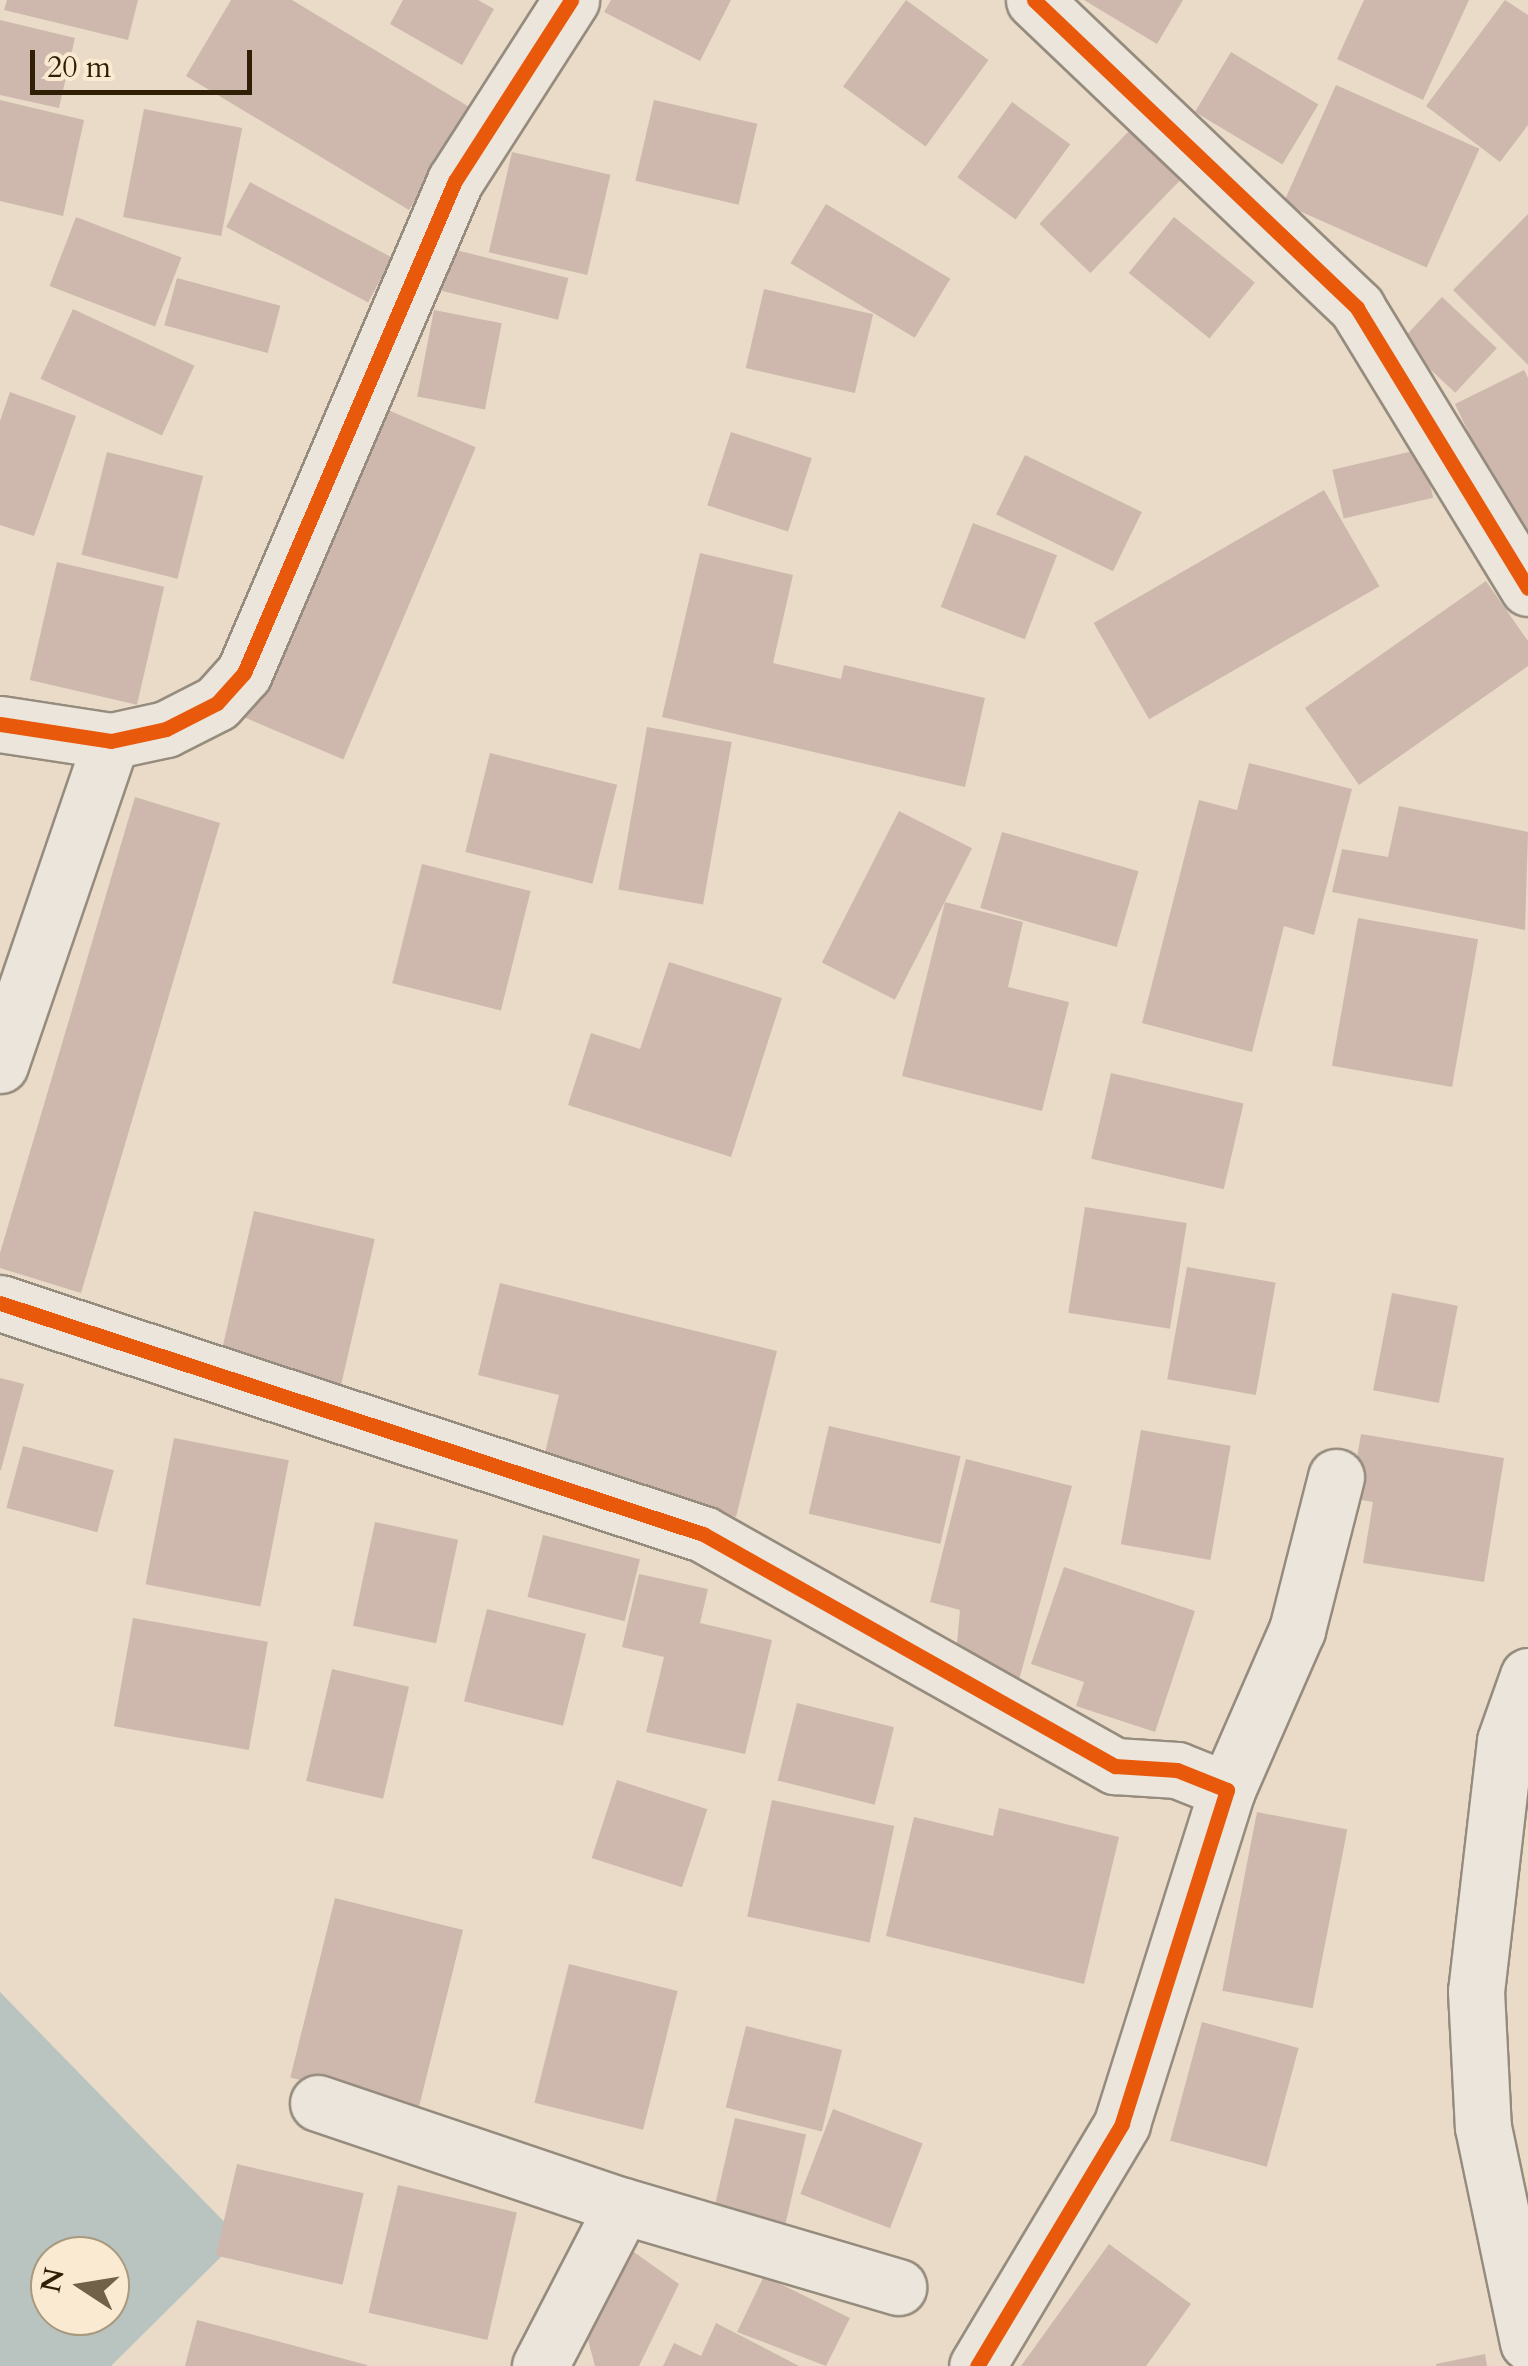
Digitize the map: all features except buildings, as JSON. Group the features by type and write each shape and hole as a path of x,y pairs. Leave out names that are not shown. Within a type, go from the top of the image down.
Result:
{"street":[{"path":"0,724 111,741 166,729 217,702 244,673 455,181 570,0"},
{"path":"1034,0 1357,308 1528,588"},
{"path":"0,1065 111,741"},
{"path":"0,1303 702,1534 1115,1766 1177,1770 1228,1790"},
{"path":"977,2366 1122,2124 1228,1790 1297,1630 1336,1477"},
{"path":"1527,1683 1505,1741 1476,1991 1482,2127 1518,2263 1528,2342"},
{"path":"318,2103 623,2206 898,2287"},
{"path":"540,2366 623,2206"}],"shaded area":[{"path":"0,1992 240,2238 111,2366 0,2366"}],"cycle path":[{"path":"0,724 111,741 166,729 217,703 244,673 455,181 571,0"},
{"path":"1034,0 1357,308 1528,588"},
{"path":"0,1303 703,1534 1115,1766 1177,1770 1227,1790 1122,2124 977,2366"}]}
